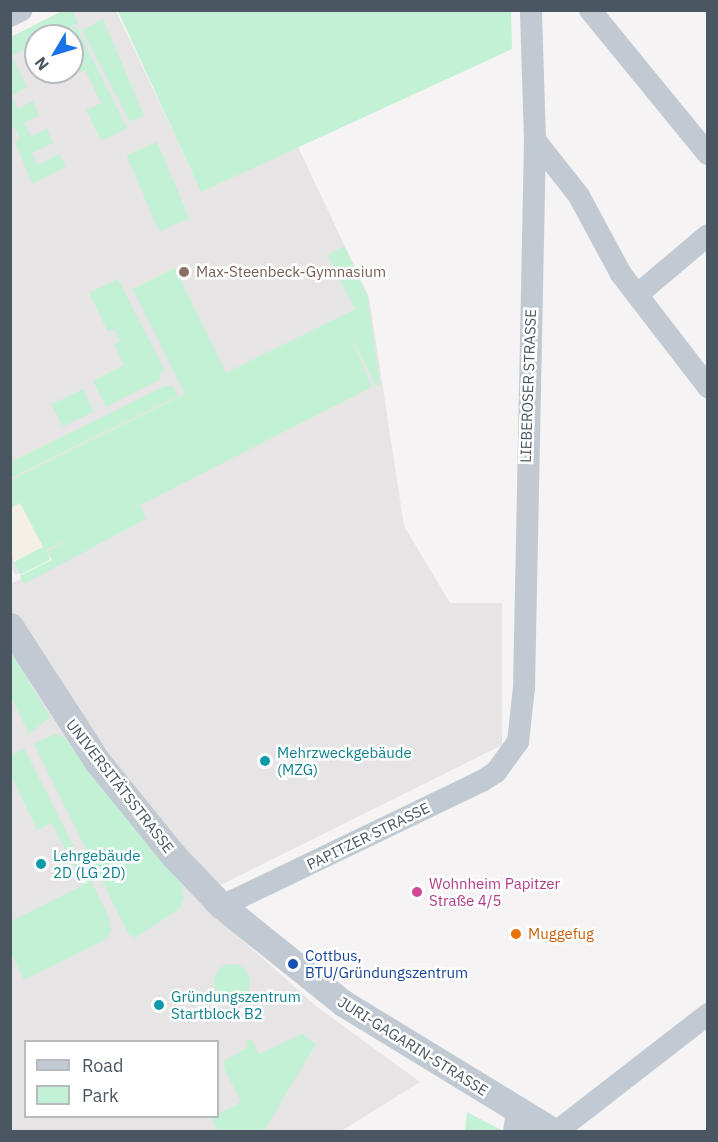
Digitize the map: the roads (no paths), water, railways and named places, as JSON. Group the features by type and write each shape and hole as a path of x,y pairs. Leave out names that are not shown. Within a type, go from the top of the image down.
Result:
{"street":[{"path":"10,16 22,10"},
{"name":"LIEBEROSER STRASSE","path":"508,758 520,732 524,688 535,140 531,10"},
{"path":"590,10 708,154"},
{"path":"535,140 579,196 621,274 708,387"},
{"path":"637,295 708,235"},
{"name":"UNIVERSITÄTSSTRASSE","path":"10,626 97,761 174,856 222,906"},
{"name":"PAPITZER STRASSE","path":"222,906 482,781 508,758"},
{"name":"JURI-GAGARIN-STRASSE","path":"222,906 343,1003 515,1121 555,1131"},
{"path":"555,1131 708,1014"}],"place":[{"name":"Max-Steenbeck-Gymnasium","path":"184,272"},
{"name":"Mehrzweckgebäude (MZG)","path":"265,761"},
{"name":"Lehrgebäude 2D (LG 2D)","path":"41,864"},
{"name":"Wohnheim Papitzer Straße 4/5","path":"417,892"},
{"name":"Muggefug","path":"516,934"},
{"name":"Cottbus, BTU/Gründungszentrum","path":"293,964"},
{"name":"Gründungszentrum Startblock B2","path":"159,1005"}]}
